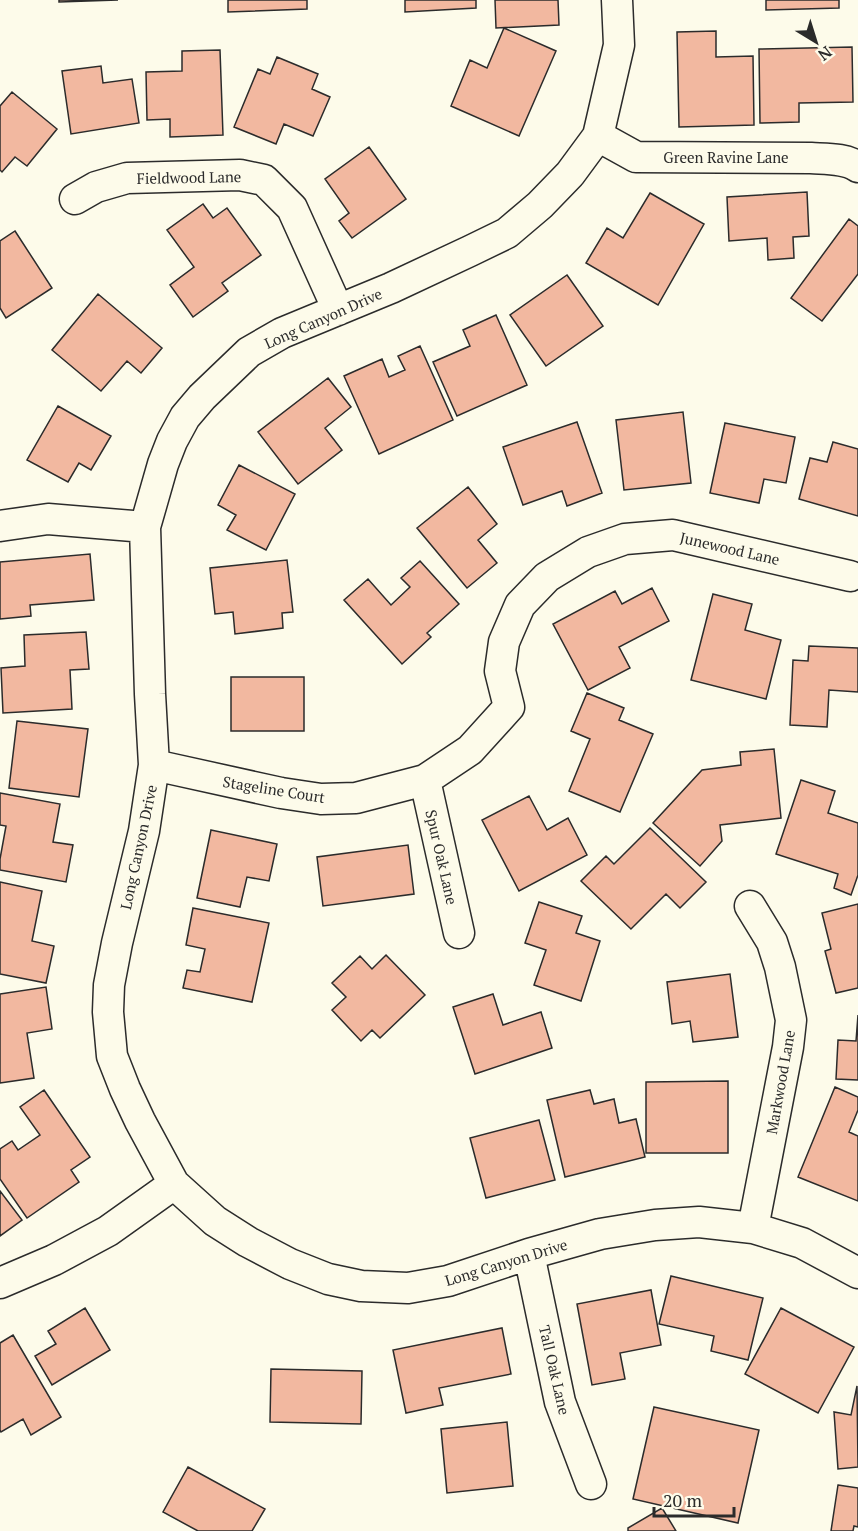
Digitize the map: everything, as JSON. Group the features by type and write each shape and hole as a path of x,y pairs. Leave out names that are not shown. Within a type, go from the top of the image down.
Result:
{"street":[{"name":"Long Canyon Drive","path":"617,0 619,45 598,136 570,174 540,205 507,233 435,269 282,333 249,352 202,397 185,417 172,441 145,527 154,765 144,831 109,985 108,1012 112,1056 125,1089 174,1184 215,1221 248,1242 290,1264 328,1279 361,1286 408,1288 448,1281 529,1254 600,1234 655,1225 699,1222 753,1228 802,1243 858,1273"},
{"name":"Green Ravine Lane","path":"598,136 636,157 811,158 836,160 858,167"},
{"name":"Fieldwood Lane","path":"75,199 96,187 127,178 240,175 264,180 292,208 338,310"},
{"path":"0,526 48,519 145,527"},
{"name":"Junewood Lane","path":"509,707 500,671 504,642 520,605 547,577 588,552 625,539 673,535 850,576"},
{"name":"Stageline Court","path":"154,765 261,789 321,799 356,798 425,780 470,750 509,707"},
{"name":"Spur Oak Lane","path":"425,780 459,933"},
{"name":"Markwood Lane","path":"750,906 772,942 791,1020 788,1047 753,1228"},
{"path":"0,1283 54,1260 108,1231 174,1184"},
{"name":"Tall Oak Lane","path":"529,1254 560,1402 591,1484"}],"building":[{"path":"59,0 118,0 59,2"},
{"path":"228,0 307,0 307,9 228,12"},
{"path":"405,0 476,0 476,8 405,12"},
{"path":"495,0 558,0 559,25 496,28"},
{"path":"766,0 839,0 839,8 766,10"},
{"path":"504,28 556,51 519,136 451,106 470,60 487,68"},
{"path":"716,31 716,57 753,56 754,125 679,127 677,32"},
{"path":"852,47 853,102 799,103 799,122 760,123 759,49"},
{"path":"220,50 223,135 170,137 170,119 147,120 146,72 182,71 182,51"},
{"path":"277,57 318,74 312,89 330,97 313,136 284,124 276,144 234,127 258,69 270,74"},
{"path":"101,66 103,83 132,79 139,123 71,134 62,71"},
{"path":"12,92 57,129 27,166 15,157 2,172 0,170 0,106"},
{"path":"369,147 406,199 352,238 339,221 349,213 325,179"},
{"path":"807,192 809,236 793,237 794,258 768,260 767,238 729,241 727,197"},
{"path":"650,193 704,224 658,305 586,263 607,228 623,238"},
{"path":"203,204 213,218 227,208 261,255 222,283 228,291 193,317 170,285 194,267 167,230"},
{"path":"849,219 858,226 858,274 822,321 791,298"},
{"path":"15,231 52,288 6,318 0,308 0,241"},
{"path":"567,275 603,326 546,366 510,315"},
{"path":"98,294 162,348 141,373 127,361 101,391 52,350"},
{"path":"496,315 527,385 457,416 433,362 470,346 463,330"},
{"path":"420,346 453,420 379,454 344,376 382,359 389,377 405,370 398,356"},
{"path":"328,378 351,407 325,428 342,450 298,484 258,432"},
{"path":"58,406 111,436 91,470 79,463 68,482 27,460"},
{"path":"683,412 691,483 624,490 616,420"},
{"path":"577,422 602,493 567,506 562,491 523,505 503,447"},
{"path":"725,423 795,437 786,483 764,479 759,503 710,493"},
{"path":"833,442 858,449 858,516 799,499 810,458 827,462"},
{"path":"239,465 295,494 266,550 227,530 236,515 218,505"},
{"path":"468,487 497,524 478,540 497,563 467,588 417,528"},
{"path":"90,554 94,600 30,605 31,616 0,619 0,562"},
{"path":"287,560 293,612 282,613 283,628 235,634 233,612 215,614 210,568"},
{"path":"420,561 459,604 427,633 431,637 402,664 344,600 368,579 391,605 410,587 401,578"},
{"path":"652,588 669,621 619,647 630,668 588,690 553,624 615,591 622,604"},
{"path":"713,594 752,604 745,630 781,640 766,699 691,680"},
{"path":"86,632 89,669 70,670 72,709 3,713 1,668 25,666 24,635"},
{"path":"809,646 858,648 858,692 829,690 827,727 790,725 793,660 808,661"},
{"path":"231,677 304,677 304,731 231,731"},
{"path":"587,693 624,708 619,720 653,734 620,812 569,791 590,739 571,731"},
{"path":"17,721 88,729 79,797 9,788"},
{"path":"774,749 781,818 720,825 722,841 700,866 653,823 702,770 741,765 740,752"},
{"path":"801,780 835,791 828,813 858,823 858,875 851,895 834,888 838,874 776,854"},
{"path":"0,793 60,804 53,842 73,845 66,882 0,870 6,826 0,825"},
{"path":"529,796 547,830 568,818 587,855 519,891 482,820"},
{"path":"650,828 706,882 680,908 666,894 631,929 581,881 606,856 614,864"},
{"path":"211,830 277,844 269,881 247,877 240,907 197,898"},
{"path":"408,845 414,894 323,906 317,857"},
{"path":"0,882 42,891 32,941 54,946 46,983 0,974"},
{"path":"539,902 582,916 576,933 600,941 581,1001 534,985 546,950 525,943"},
{"path":"858,904 858,988 836,993 825,951 831,949 822,913"},
{"path":"193,908 269,923 252,1002 183,988 187,970 200,972 205,949 186,945"},
{"path":"386,955 425,995 380,1038 372,1030 361,1041 332,1010 346,997 332,983 360,956 372,969"},
{"path":"730,974 738,1037 693,1042 690,1021 672,1024 667,982"},
{"path":"46,987 52,1029 27,1033 34,1078 0,1083 0,994"},
{"path":"493,994 503,1025 541,1012 552,1048 475,1074 453,1007"},
{"path":"858,1015 858,1080 836,1079 838,1040 856,1041"},
{"path":"728,1081 728,1153 646,1153 646,1082"},
{"path":"835,1087 858,1097 858,1110 849,1132 858,1136 858,1201 798,1177"},
{"path":"44,1090 90,1157 71,1170 79,1182 27,1218 0,1179 0,1149 12,1141 18,1150 40,1135 20,1107"},
{"path":"590,1090 594,1104 614,1099 619,1123 636,1119 645,1157 565,1177 547,1100"},
{"path":"539,1120 555,1180 486,1198 470,1138"},
{"path":"0,1191 22,1220 0,1236"},
{"path":"671,1276 763,1298 748,1360 711,1351 714,1336 659,1324"},
{"path":"651,1290 661,1345 620,1353 625,1379 592,1385 577,1304"},
{"path":"85,1308 110,1350 52,1385 35,1356 56,1344 48,1331"},
{"path":"781,1308 854,1347 818,1413 745,1374"},
{"path":"502,1328 511,1374 439,1388 443,1405 406,1413 393,1350"},
{"path":"13,1335 61,1417 31,1435 23,1419 1,1432 0,1430 0,1343"},
{"path":"271,1369 362,1371 361,1424 270,1422"},
{"path":"857,1386 858,1467 838,1469 834,1412 851,1415"},
{"path":"654,1407 759,1430 738,1523 633,1499"},
{"path":"507,1422 513,1486 447,1493 441,1429"},
{"path":"188,1467 265,1509 252,1531 198,1531 163,1512"},
{"path":"838,1485 858,1488 858,1527 854,1526 853,1531 831,1531"},
{"path":"662,1508 676,1531 628,1531 628,1528"}]}
